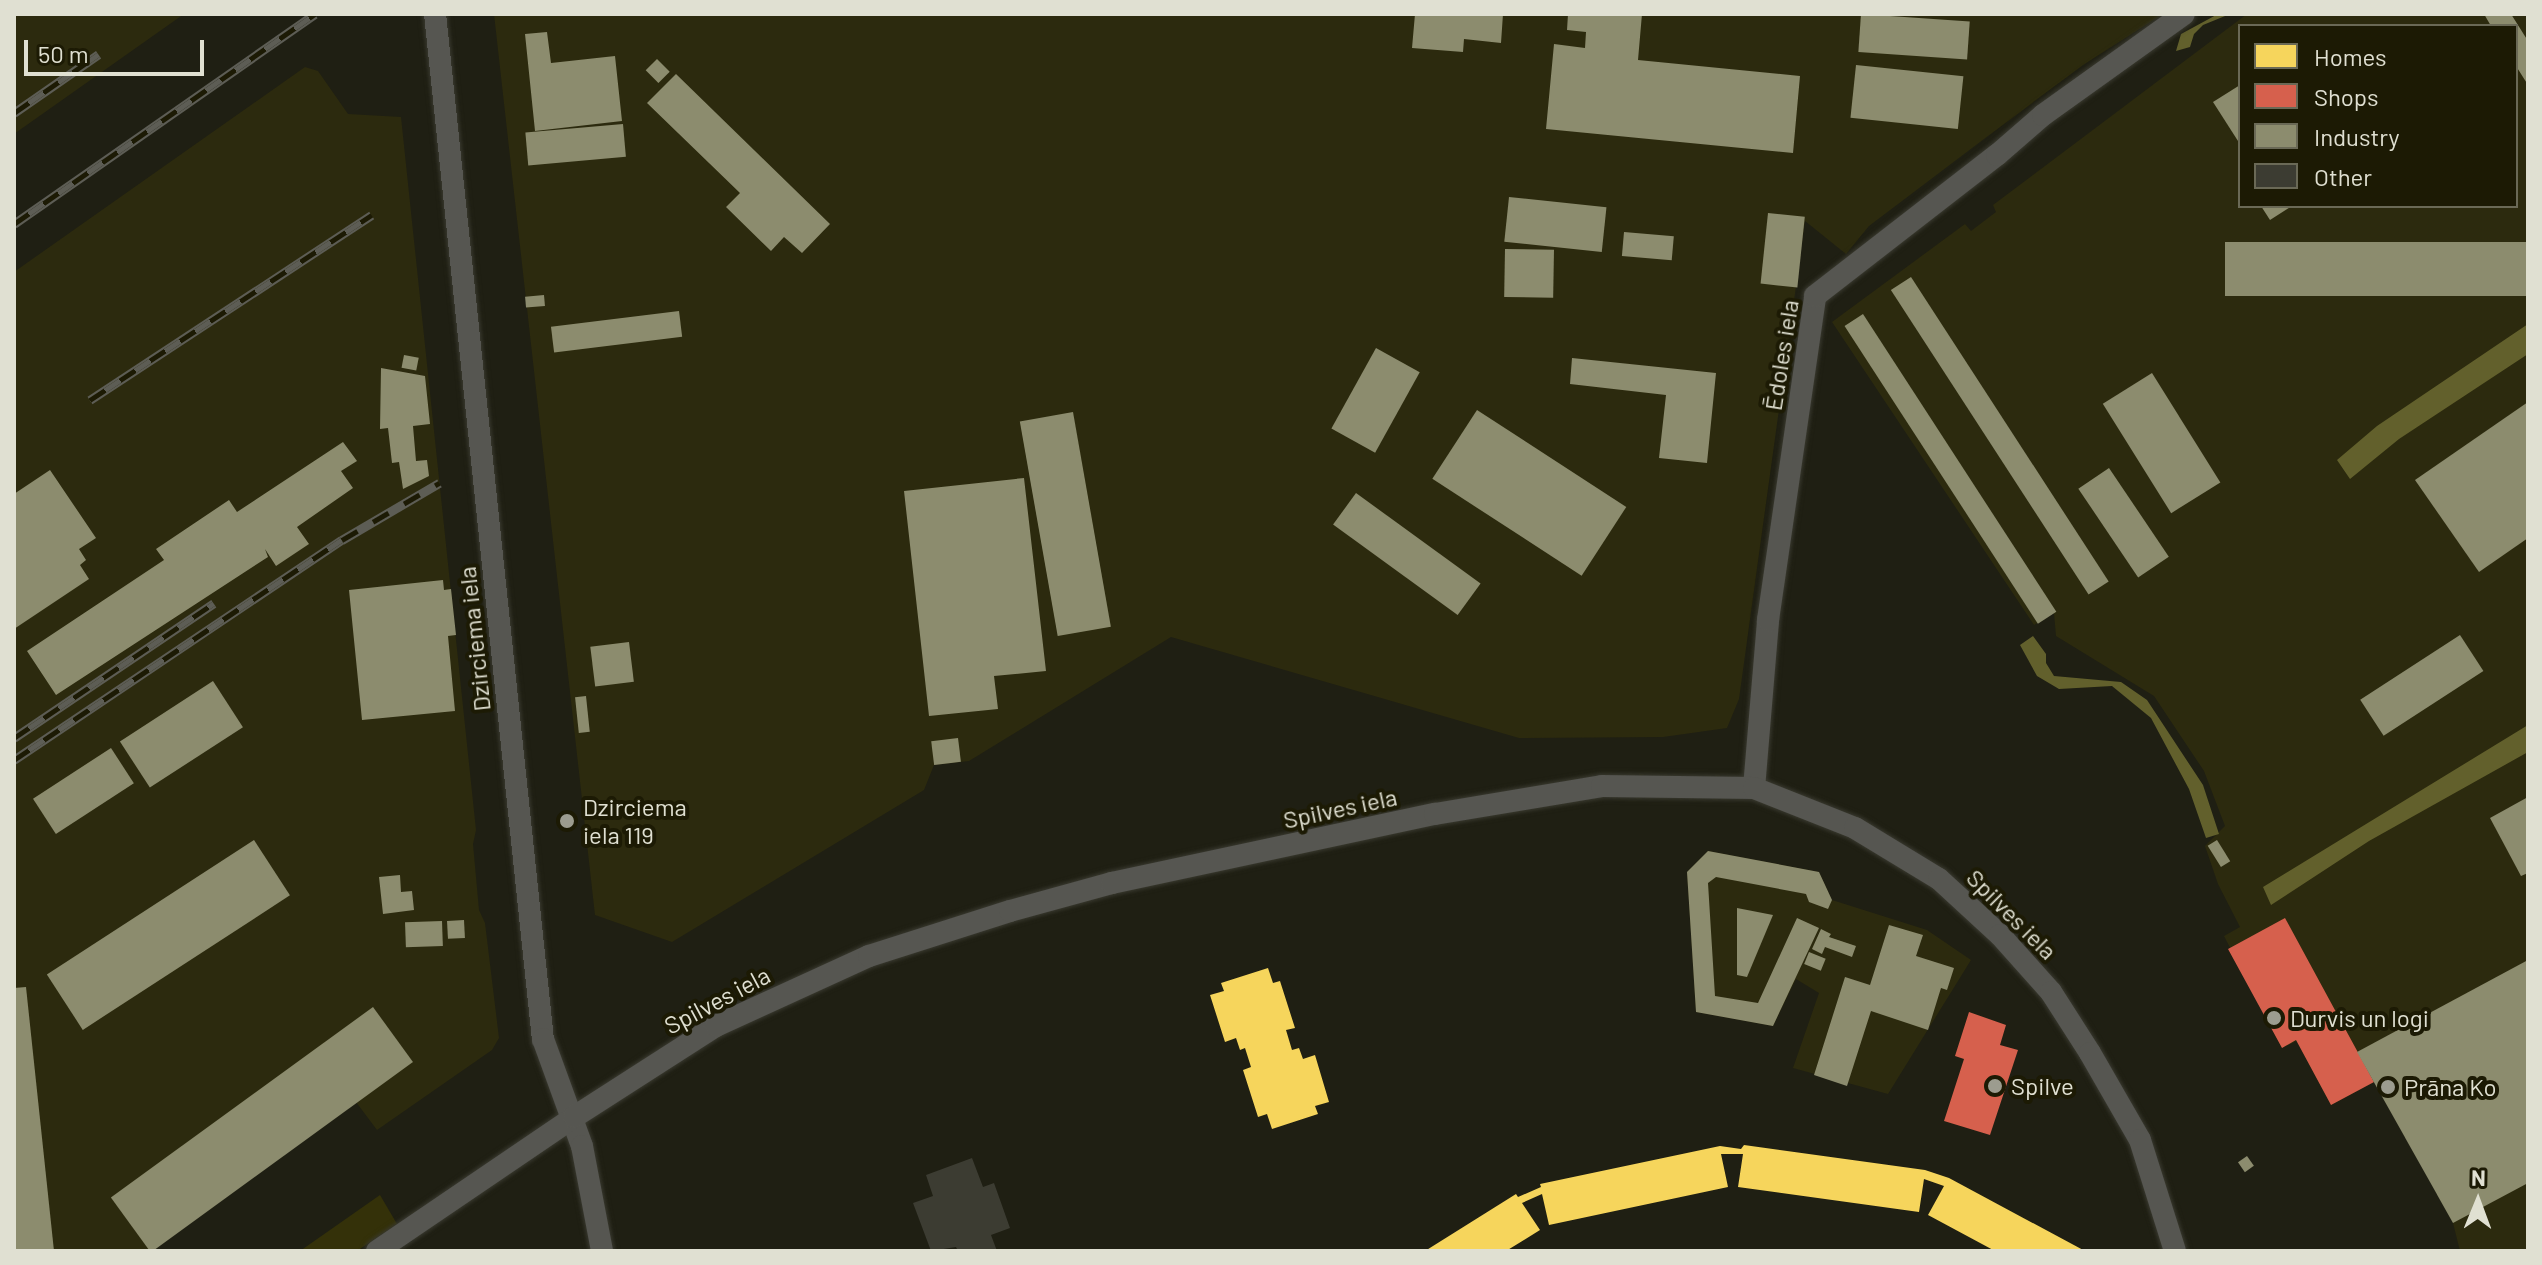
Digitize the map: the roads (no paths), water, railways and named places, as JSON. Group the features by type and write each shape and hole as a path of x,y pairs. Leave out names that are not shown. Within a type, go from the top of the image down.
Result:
{"street":[{"name":"Dzirciema iela","path":"435,14 543,1039 574,1117 587,1164 602,1251"},
{"name":"Ēdoles iela","path":"1754,788 1768,620 1815,296 1997,155 2043,115 2184,14"},
{"name":"Spilves iela","path":"377,1251 574,1117 716,1026 869,956 1010,911 1112,883 1435,814 1602,786 1754,788 1855,828 1939,879 2000,935 2051,992 2140,1140 2175,1251"}],"railway":[{"path":"14,224 315,14"},
{"path":"14,113 99,54"},
{"path":"90,400 372,215"},
{"path":"14,760 342,540 439,483"},
{"path":"14,738 214,603"}],"place":[{"name":"Dzirciema iela 119","path":"567,821"},
{"name":"Durvis un logi","path":"2274,1018"},
{"name":"Spilve","path":"1995,1086"},
{"name":"Prāna Ko","path":"2388,1087"}]}
